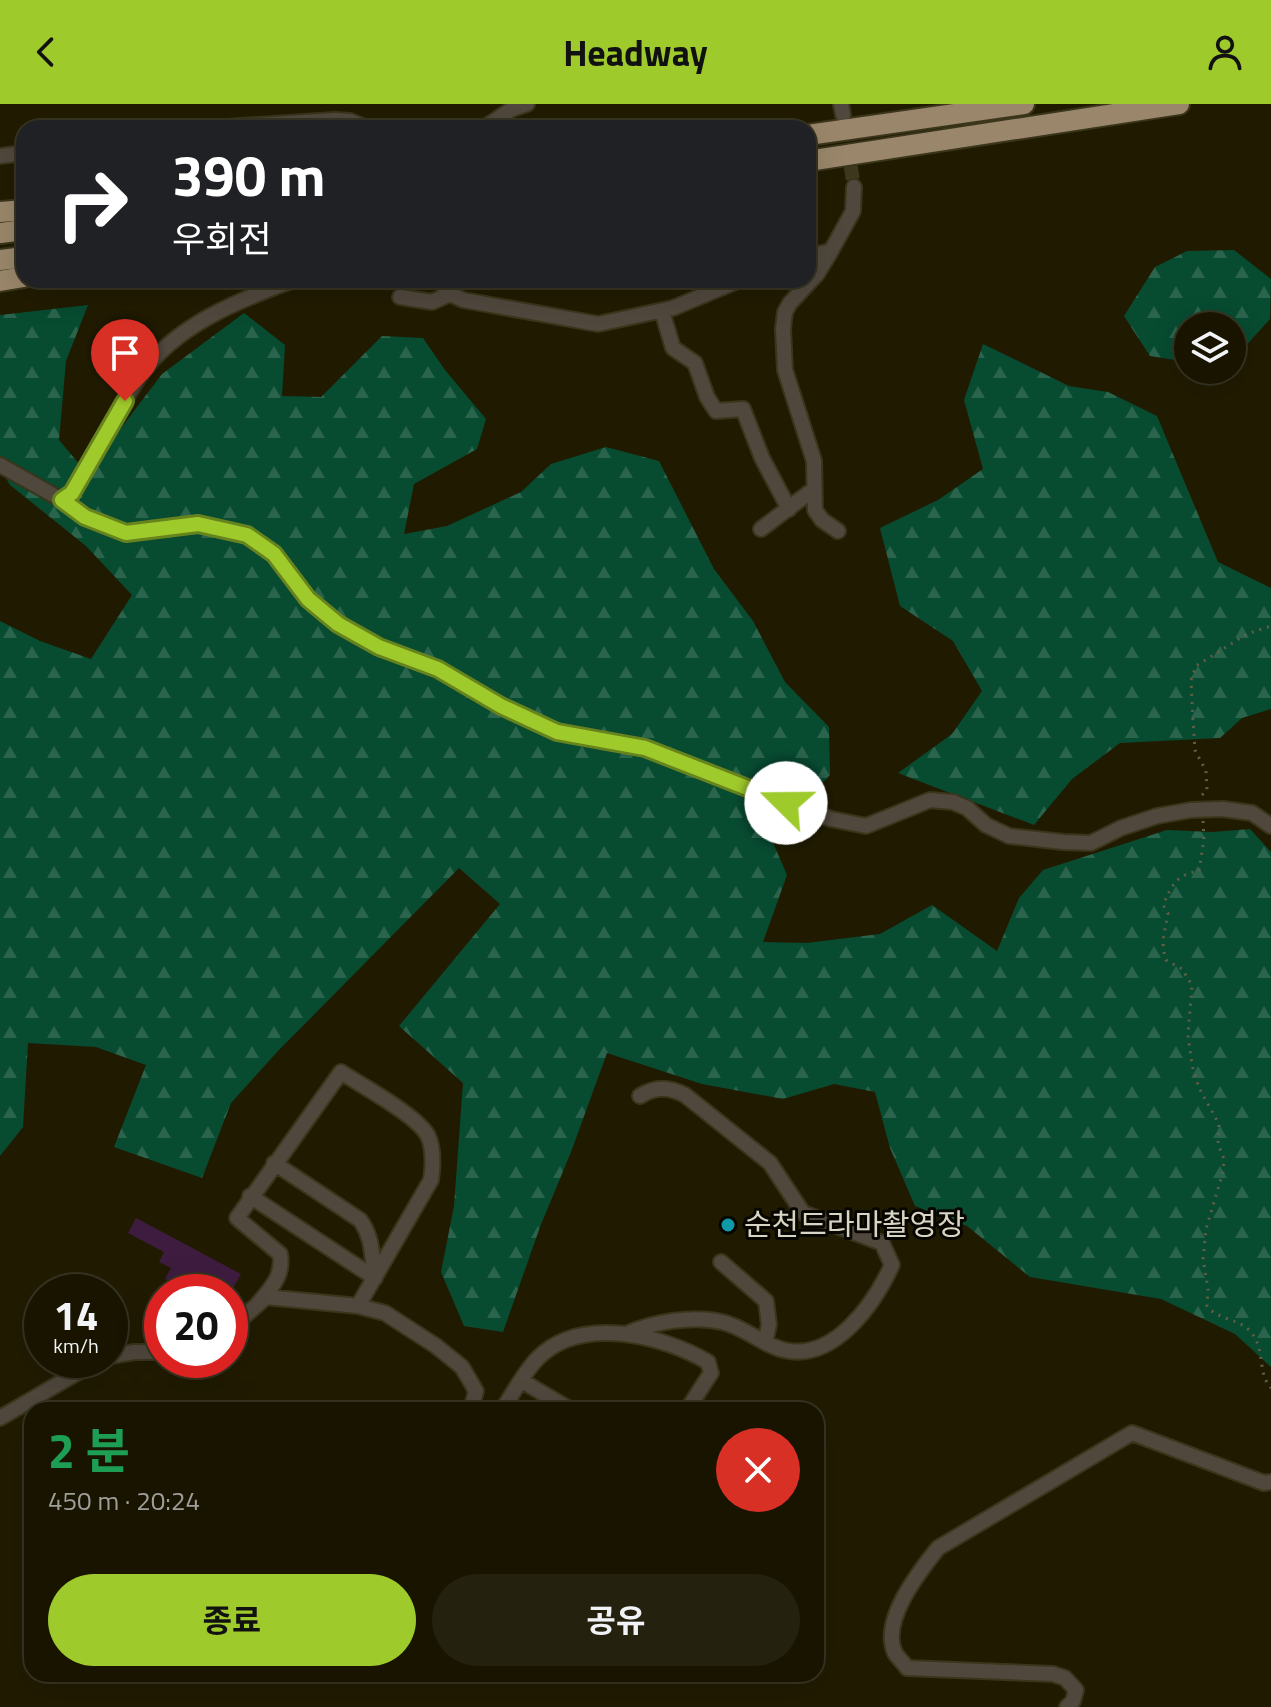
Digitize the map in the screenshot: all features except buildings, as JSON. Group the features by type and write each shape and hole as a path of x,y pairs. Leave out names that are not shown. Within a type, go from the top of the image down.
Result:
{"highway":[{"path":"816,134 1024,104"},
{"path":"816,160 1179,104"}],"street":[{"path":"325,104 326,120"},
{"path":"496,120 527,104"},
{"path":"816,275 853,211 854,187"},
{"path":"816,254 831,251"},
{"path":"62,500 72,493 141,374 164,349 202,320 276,288"},
{"path":"445,288 450,294 491,307 598,324 662,311 720,288"},
{"path":"804,288 785,312 785,370 814,461 815,510 822,520 838,531"},
{"path":"400,297 432,302 450,294"},
{"path":"662,311 673,348 695,363 707,397 716,411 743,409 762,458 789,509"},
{"path":"0,465 62,500 85,517 126,533 198,524 247,535 274,554 308,599 338,624 379,647 438,669 501,706 557,732 645,748 831,819 866,826 930,800 953,802 967,808 986,825 1009,836 1091,843 1121,828 1157,816 1204,810 1252,813 1271,826"},
{"path":"761,529 814,489"},
{"path":"256,1306 279,1279 282,1265 280,1254 237,1218 341,1072 420,1124 429,1138 433,1162 431,1180 358,1306"},
{"path":"626,1334 643,1326 715,1320 747,1331 785,1350 814,1349 840,1336 866,1307 892,1265 882,1243 803,1213 770,1163 685,1095 657,1088 640,1096"},
{"path":"274,1163 360,1220 367,1229 371,1244 375,1278"},
{"path":"250,1196 375,1278"},
{"path":"721,1262 766,1301 769,1325 765,1342"},
{"path":"248,1313 266,1297 358,1306 385,1313 462,1367 476,1391 473,1402"},
{"path":"508,1402 537,1359 551,1348 604,1332 646,1337 689,1351 708,1362 711,1373 692,1402"},
{"path":"26,1402 65,1378"},
{"path":"522,1381 555,1402"},
{"path":"0,1418 24,1403"},
{"path":"1067,1707 1073,1701 1076,1690 1065,1678 1053,1674 907,1668 896,1654 891,1637 893,1622 923,1567 938,1548 1132,1433 1264,1483 1271,1482"}],"path":[{"path":"1271,626 1247,634 1196,666 1191,680 1195,750 1206,771 1207,790 1200,796 1204,810 1202,858 1199,871 1174,881 1168,890 1163,905 1168,913 1162,935 1166,960 1182,969 1192,985 1188,1035 1192,1065 1199,1088 1219,1124 1218,1144 1224,1159 1206,1229 1203,1259 1208,1289 1207,1306 1218,1317 1230,1319 1248,1329 1262,1348 1265,1381 1271,1388"}],"green space":[{"path":"1234,250 1271,279 1270,319 1246,346 1246,312 1174,312 1174,360 1150,356 1124,316 1155,267 1187,251"},
{"path":"88,305 66,361 59,440 87,473 162,374 244,313 285,345 282,396 321,397 382,336 423,338 486,419 477,449 414,484 404,534 447,526 521,492 551,464 606,447 659,461 714,569 753,621 785,682 829,727 830,775 771,838 787,875 763,942 806,943 880,934 932,905 997,951 1019,898 1043,870 1167,830 1212,832 1250,829 1271,852 1271,1367 1235,1334 1161,1299 1030,1277 967,1226 915,1206 890,1148 875,1092 834,1084 783,1099 702,1084 607,1053 503,1332 464,1326 441,1272 454,1206 463,1083 399,1026 500,904 459,868 277,1052 231,1103 202,1178 114,1147 146,1065 96,1047 28,1043 23,1127 0,1156 0,621 40,641 91,659 132,595 86,546 10,485 0,468 0,315"},
{"path":"983,344 1069,386 1108,392 1157,416 1218,562 1271,588 1271,709 1242,718 1220,738 1120,743 1072,779 1034,825 898,773 952,734 982,691 953,641 900,606 880,528 938,500 983,469 964,400"}],"tunnel":[{"path":"844,124 854,187"}],"place":[{"name":"순천드라마촬영장","path":"728,1225"}],"route":[{"path":"125,401 72,493 62,500 85,517 126,533 198,524 247,535 274,554 308,599 338,624 379,647 438,669 501,706 557,732 645,748 786,803"}]}
